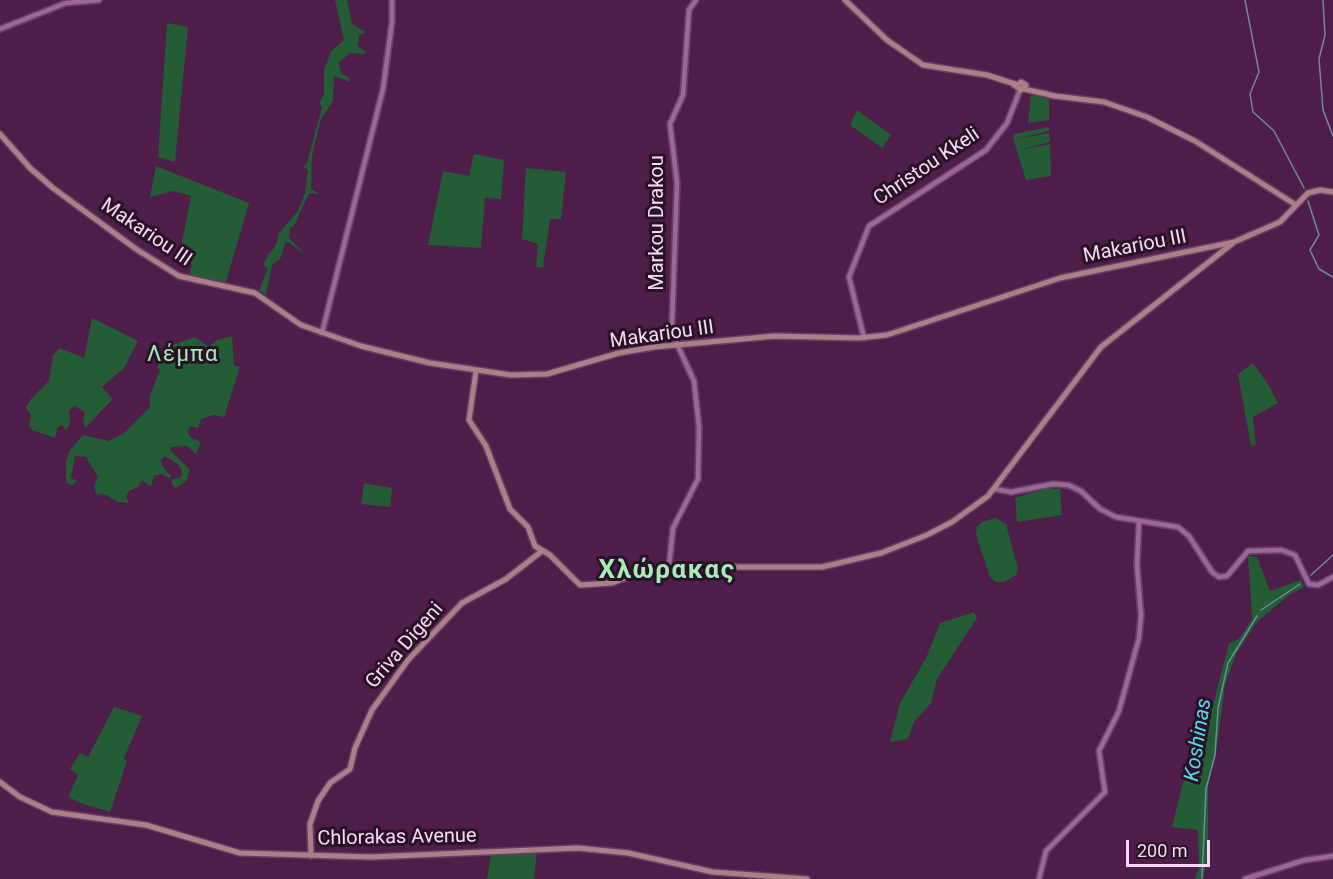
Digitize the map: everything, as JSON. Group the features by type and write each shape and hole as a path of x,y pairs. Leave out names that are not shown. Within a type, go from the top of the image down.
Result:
{"main road":[{"path":"845,0 883,37 923,65 1002,80 1040,93 1104,102 1156,121 1204,146 1296,205"},
{"name":"Makariou III","path":"0,134 30,168 54,188 169,271 194,282 260,295 292,320 322,333 392,355 476,371 511,375 541,375 631,350 677,344 785,336 864,338 907,330 1060,278 1234,242 1270,228 1290,213 1303,197"},
{"path":"1287,200 1303,197 1318,190 1333,192"},
{"path":"1287,200 1292,206 1290,213"},
{"path":"476,371 470,422 486,446 510,509 528,527 533,543 550,555 576,583 583,586 612,583 640,572 669,566 822,567 881,553 940,529 980,503 1000,483 1101,347 1234,242"},
{"path":"1218,247 1220,255"},
{"name":"Griva Digeni","path":"311,856 310,824 318,801 330,783 351,769 355,748 372,710 408,660 464,602 506,579 542,551"},
{"name":"Chlorakas Avenue","path":"0,782 32,804 65,815 146,825 240,853 371,856 578,848 628,853 713,872 807,879"}],"street":[{"path":"0,29 66,3 99,0"},
{"path":"322,333 383,89 392,22 392,0"},
{"name":"Markou Drakou","path":"669,566 673,528 698,478 699,427 694,381 677,344 672,322 676,183 670,124 682,95 689,10 696,0"},
{"name":"Christou Kkeli","path":"864,338 849,277 853,261 871,224 979,155 996,139 1012,113 1022,87"},
{"path":"1000,483 1011,492"},
{"path":"995,489 1011,492 1053,484 1068,484 1081,491 1100,509 1116,517 1171,525 1182,529 1190,536 1214,574 1226,577 1248,551 1281,550 1295,555 1310,584 1318,585 1333,577"},
{"path":"1039,879 1046,851 1105,792 1099,751 1119,711 1139,638 1141,615 1137,565 1139,522"},
{"path":"1245,879 1294,863 1333,856"}],"green space":[{"path":"335,0 347,0 352,24 366,32 359,36 358,46 366,52 365,54 350,53 338,63 342,74 351,82 334,76 333,101 321,119 312,156 311,189 320,194 309,193 295,224 290,228 289,238 306,255 286,241 280,259 272,265 266,294 259,291 268,268 263,266 276,245 279,233 298,211 305,193 308,170 303,167 307,163 322,107 319,103 324,94 324,70 331,51 344,40"},
{"path":"167,23 188,27 175,162 158,157"},
{"path":"1031,95 1049,99 1049,120 1028,123"},
{"path":"857,110 891,135 882,148 850,125"},
{"path":"1049,127 1049,131 1016,139 1049,133 1050,142 1020,150 1050,144 1051,176 1026,180 1013,138 1014,134"},
{"path":"474,154 504,160 501,199 485,198 481,248 428,245 443,171 469,176"},
{"path":"156,166 249,203 225,285 189,277 192,264 179,257 191,196 173,191 150,197"},
{"path":"526,168 566,172 561,219 550,219 543,268 536,267 538,244 522,239"},
{"path":"92,318 138,341 124,368 102,387 113,399 85,428 83,421 85,412 74,406 69,411 70,424 66,430 62,425 57,428 55,438 32,430 29,425 31,415 26,408 31,399 49,381 53,355 60,348 84,358"},
{"path":"232,336 234,365 240,367 224,417 214,415 201,419 198,428 190,426 188,432 191,438 201,442 196,454 187,446 172,447 170,450 190,470 186,481 176,488 173,486 171,480 181,477 182,473 180,466 165,456 161,460 162,466 171,476 170,478 161,474 154,476 151,487 142,480 138,487 129,491 126,496 129,503 118,502 106,495 96,494 94,486 98,477 86,457 75,456 71,478 77,481 72,485 66,483 66,461 70,450 83,435 109,441 124,433 150,407 150,396 160,370 157,367 170,346 195,337 209,347 217,340"},
{"path":"1253,363 1278,403 1253,417 1256,445 1251,446 1238,374"},
{"path":"364,483 392,488 390,507 361,504"},
{"path":"1044,489 1060,489 1062,515 1017,522 1015,498"},
{"path":"995,518 1006,524 1018,569 1016,575 1004,582 996,582 990,577 976,535 977,527 982,522"},
{"path":"1248,556 1257,557 1270,591 1301,580 1304,587 1290,594 1257,622 1236,654 1225,685 1216,753 1208,785 1208,856 1203,879 1195,879 1199,868 1198,830 1172,827 1182,786 1209,721 1229,643 1239,639 1252,619"},
{"path":"974,612 977,618 937,679 931,703 914,722 908,739 890,742 900,703 926,658 940,623"},
{"path":"114,707 142,716 124,758 127,761 110,812 68,797 78,775 70,769 80,753 88,757"},
{"path":"537,852 534,879 487,879 491,854"}],"waterway":[{"path":"1245,0 1259,72 1250,94 1253,112 1274,131 1304,188"},
{"name":"Koshinas","path":"1323,0 1325,35 1319,59 1323,110 1333,136"},
{"path":"1308,201 1319,235 1310,250 1319,269 1333,277"},
{"name":"Koshinas","path":"1311,575 1333,555"},
{"name":"Koshinas","path":"1261,610 1300,584"},
{"name":"Koshinas","path":"1202,878 1206,789 1215,755 1218,708 1228,663 1257,616"}],"district":[{"name":"Λέμπα","path":"183,355"},
{"name":"Χλώρακας","path":"667,571"}]}
